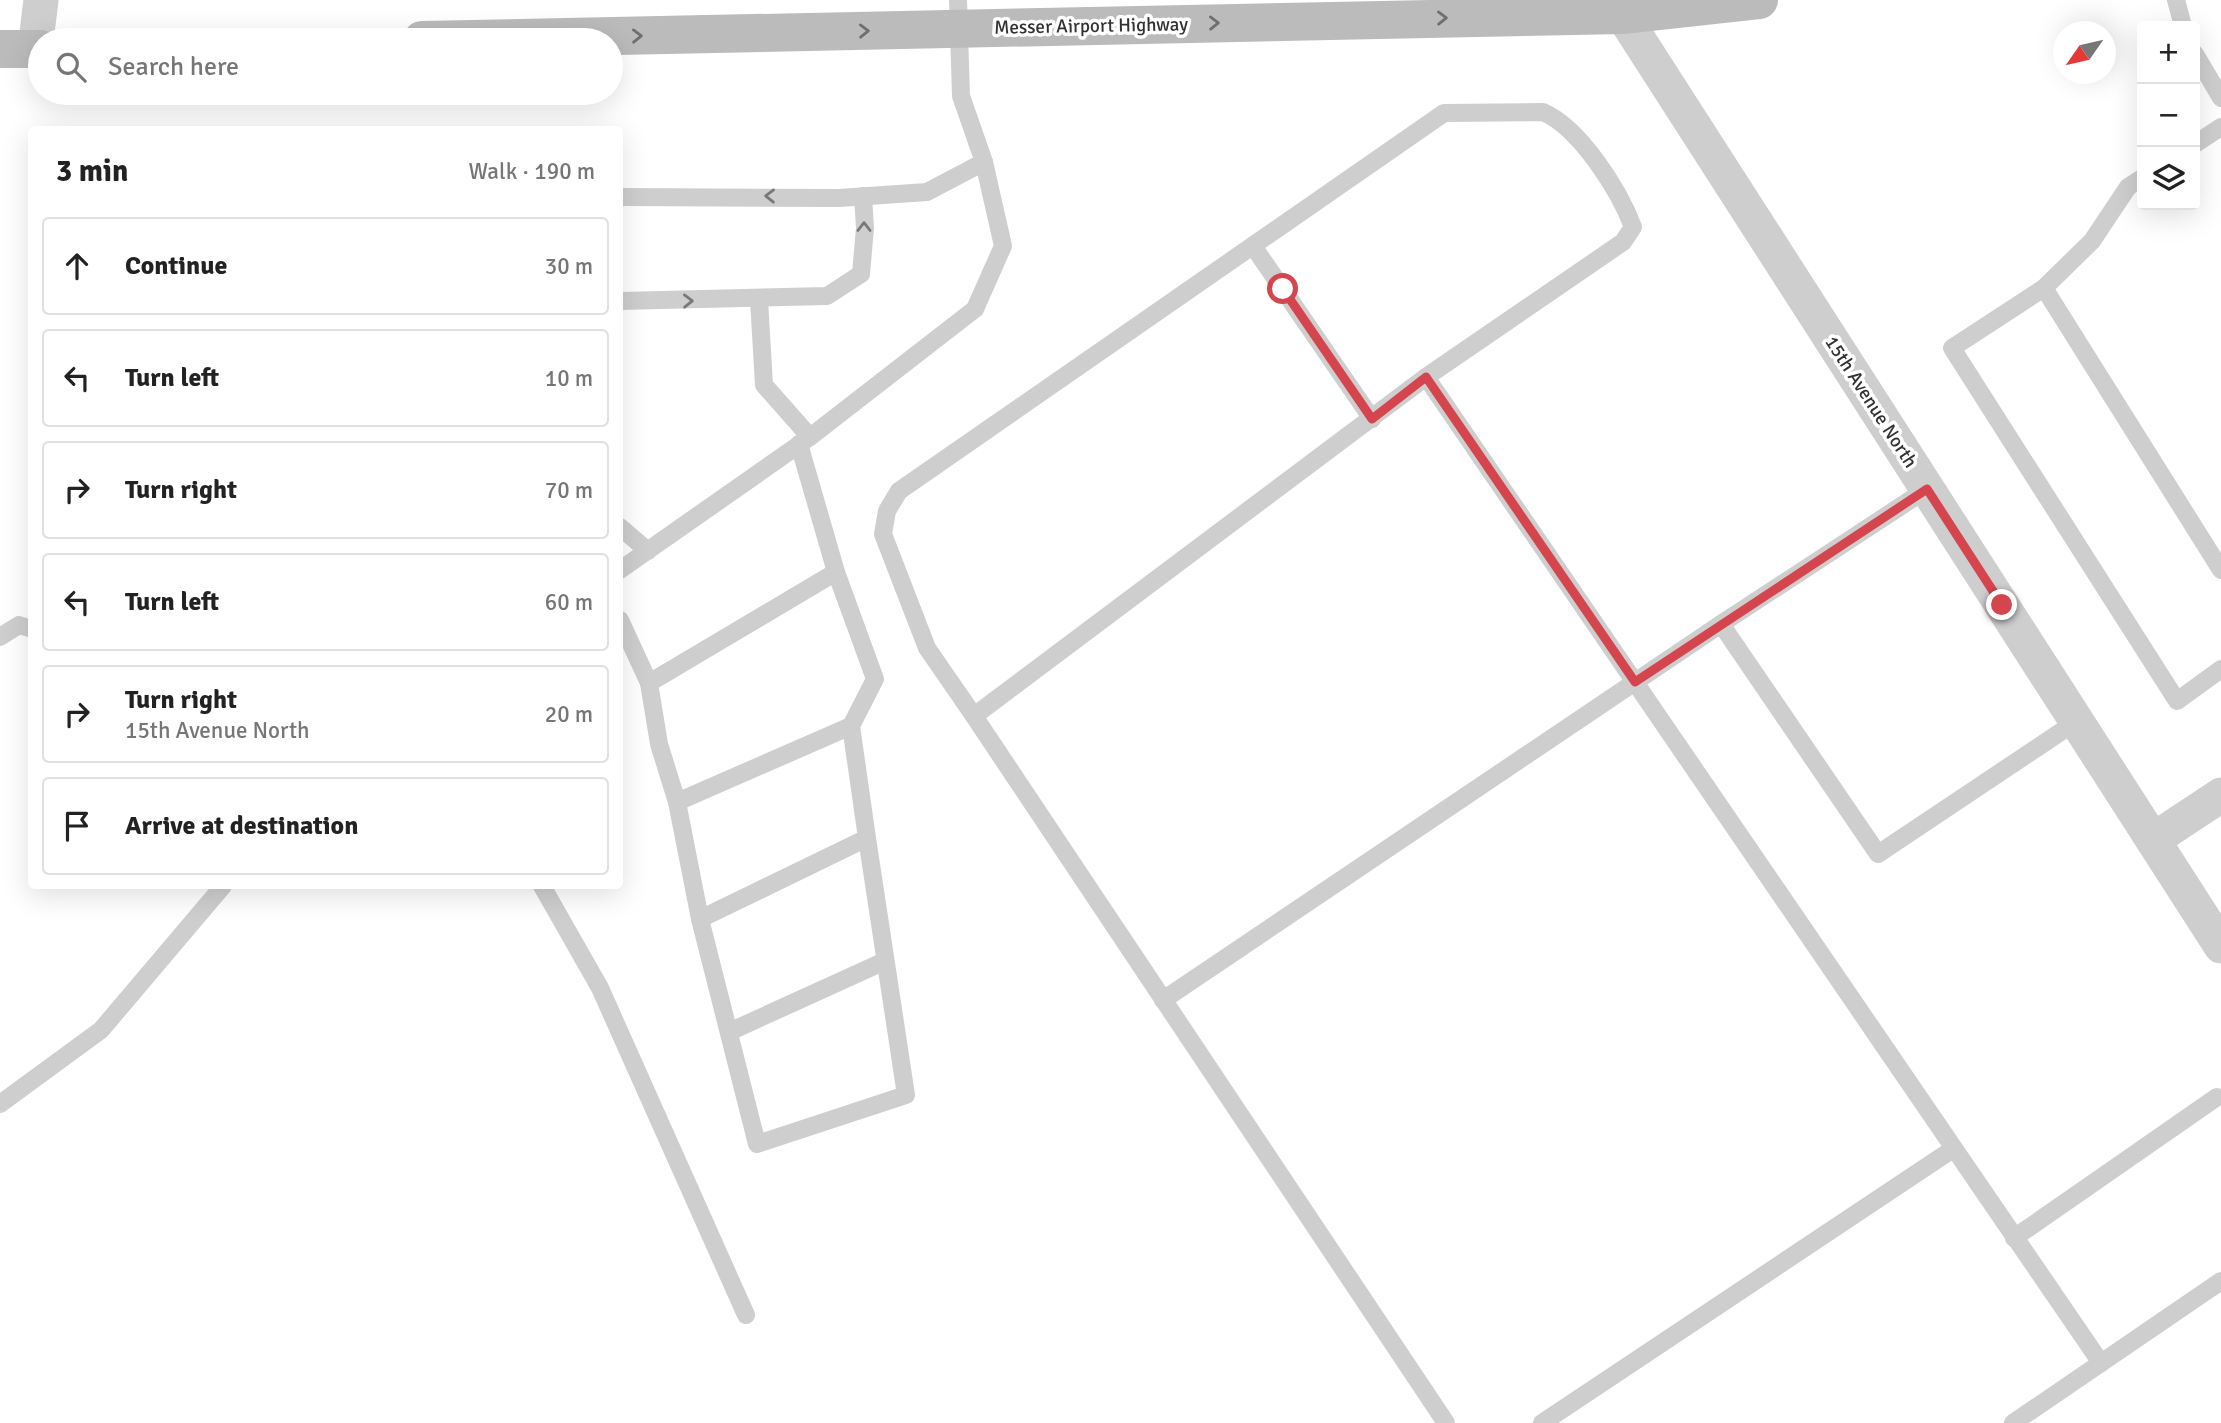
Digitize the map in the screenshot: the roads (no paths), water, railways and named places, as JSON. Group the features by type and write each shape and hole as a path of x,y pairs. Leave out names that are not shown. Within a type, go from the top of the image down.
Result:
{"main road":[{"name":"Messer Airport Highway","path":"623,30 958,14 1617,8 1759,0"}],"street":[{"path":"32,28 41,0"},
{"name":"15th Avenue North","path":"1617,8 2221,946"},
{"path":"2153,840 2221,794"}],"lane":[{"path":"2176,0 2182,21"},
{"path":"623,568 805,441 975,309 1003,247 984,162 961,96 958,14"},
{"path":"2200,62 2221,98"},
{"path":"974,716 1426,377 1623,242 1633,227 1626,207 1572,131 1557,118 1543,113 1444,113 899,491 887,511 883,534 927,649 1446,1423"},
{"path":"2200,141 2221,128"},
{"path":"623,197 863,196 927,192 984,162"},
{"path":"2137,181 2128,187 2092,241 2044,288 1952,348 2177,701 2221,669"},
{"path":"623,301 759,300 827,296 861,274 865,228 863,196"},
{"path":"1253,246 1372,419"},
{"path":"2044,288 2221,570"},
{"path":"623,627 649,684 659,744 677,802 700,919 757,1144 906,1095 851,726 875,679 836,572 805,441 764,385 759,300"},
{"path":"1426,377 2101,1363"},
{"path":"1163,1000 1721,624 1927,489"},
{"path":"623,530 648,551"},
{"path":"649,684 836,572"},
{"path":"1721,624 1878,854 2077,721"},
{"path":"0,637 19,625 28,628"},
{"path":"677,802 851,726"},
{"path":"700,919 867,838"},
{"path":"0,1104 101,1030 220,889"},
{"path":"544,889 600,988 746,1315"},
{"path":"729,1032 885,961"},
{"path":"2014,1238 2217,1097"},
{"path":"1542,1423 1953,1149"},
{"path":"2013,1423 2221,1281"}]}
